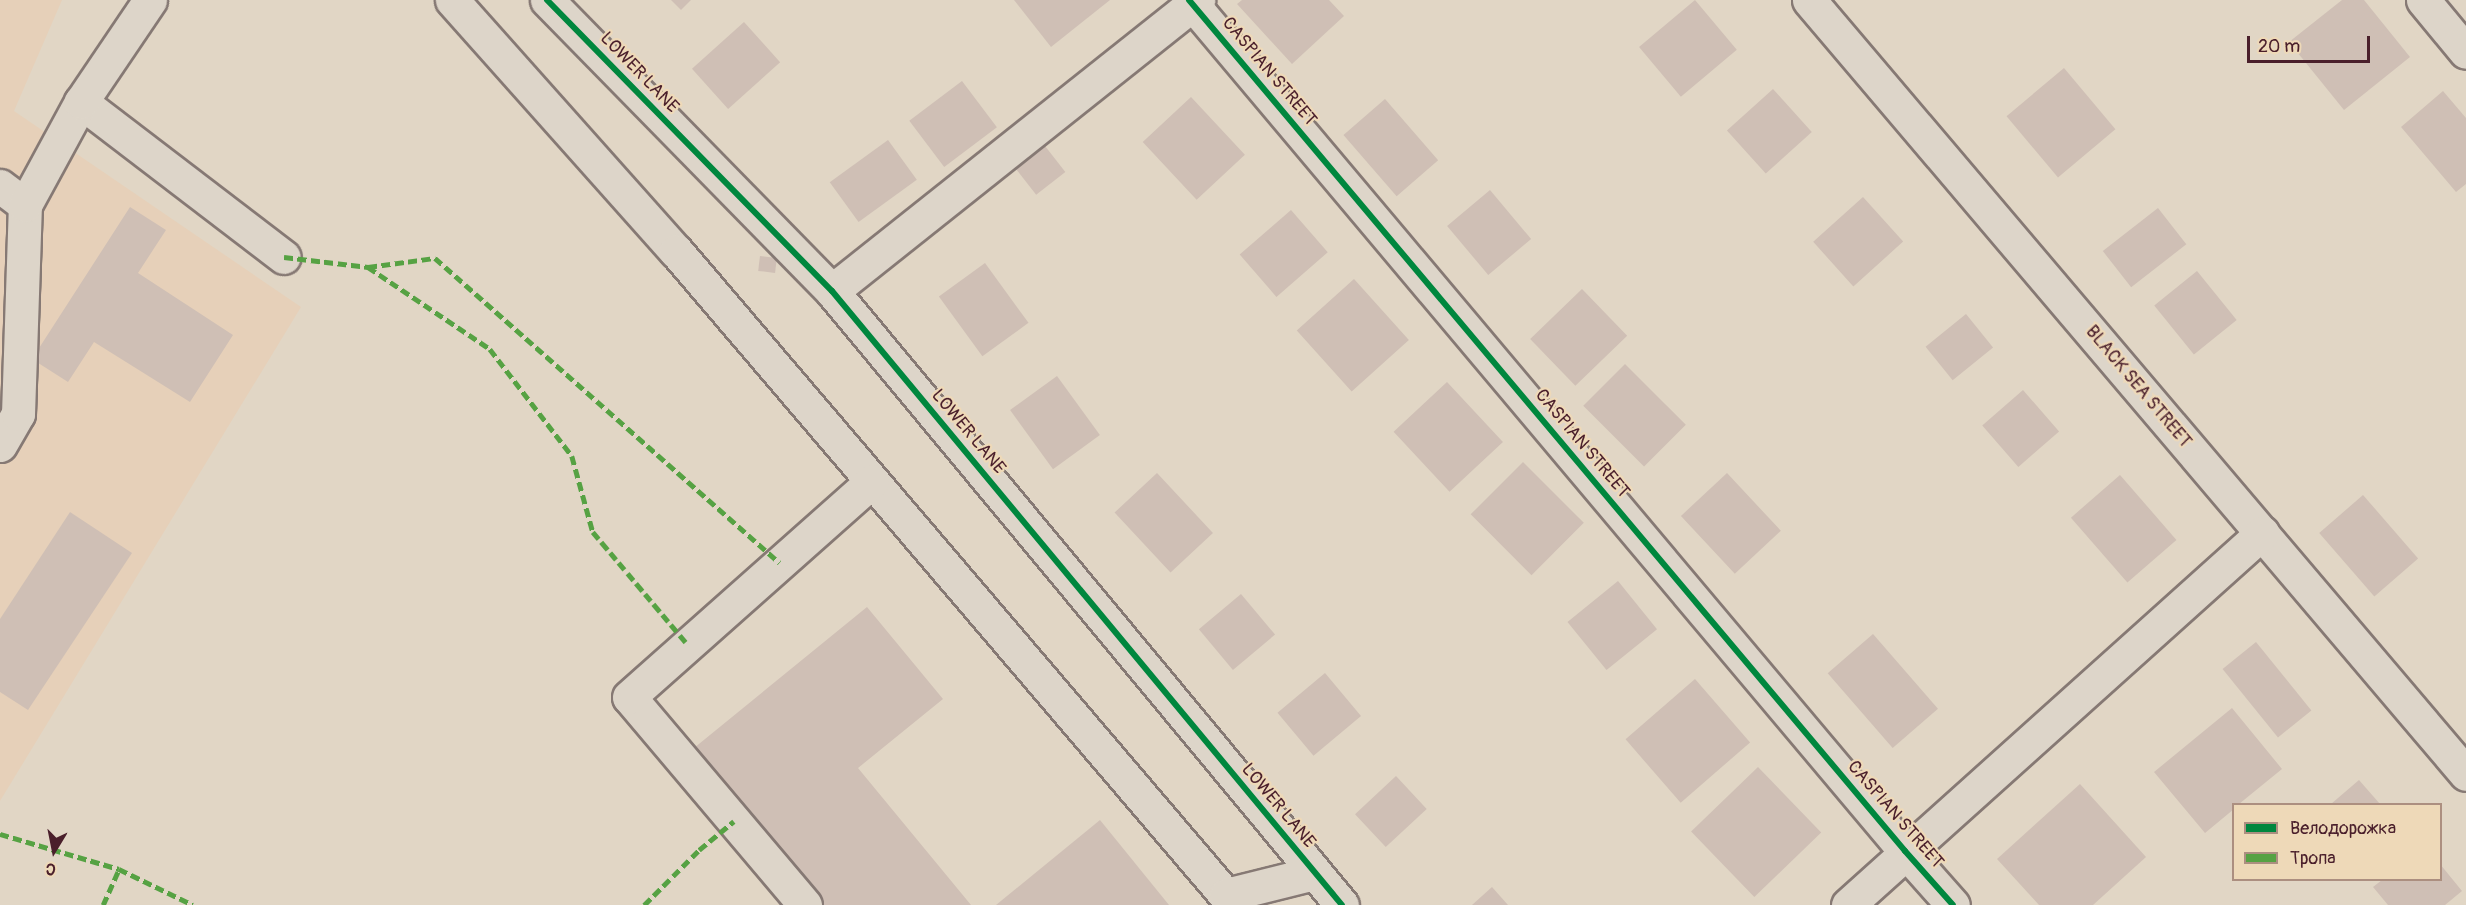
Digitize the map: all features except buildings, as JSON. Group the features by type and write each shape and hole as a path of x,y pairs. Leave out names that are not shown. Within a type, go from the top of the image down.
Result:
{"street":[{"path":"0,445 18,414 12,196 81,102 150,0"},
{"path":"452,0 676,250 1230,900 1314,873"},
{"name":"LOWER LANE","path":"547,0 832,291 1342,905"},
{"name":"BLACK SEA STREET","path":"1809,0 2466,774"},
{"path":"2423,0 2466,52"},
{"path":"832,291 1194,1"},
{"name":"CASPIAN STREET","path":"1194,1 1905,851 1953,905"},
{"path":"81,102 284,257"},
{"path":"806,905 629,698 872,481"},
{"path":"1848,905 1905,851 2262,533"}],"shaded area":[{"path":"0,0 62,0 14,111 301,307 0,801"}],"marked path":[{"path":"284,257 368,267 435,258 780,563"},
{"path":"368,267 490,349 572,456 593,532 688,645"},
{"path":"644,905 699,850 734,821"},
{"path":"0,834 119,869 193,905"},
{"path":"103,905 119,869"}],"cycle path":[{"path":"547,0 832,291 1342,905"},
{"path":"1189,0 1905,851 1953,905"}]}
